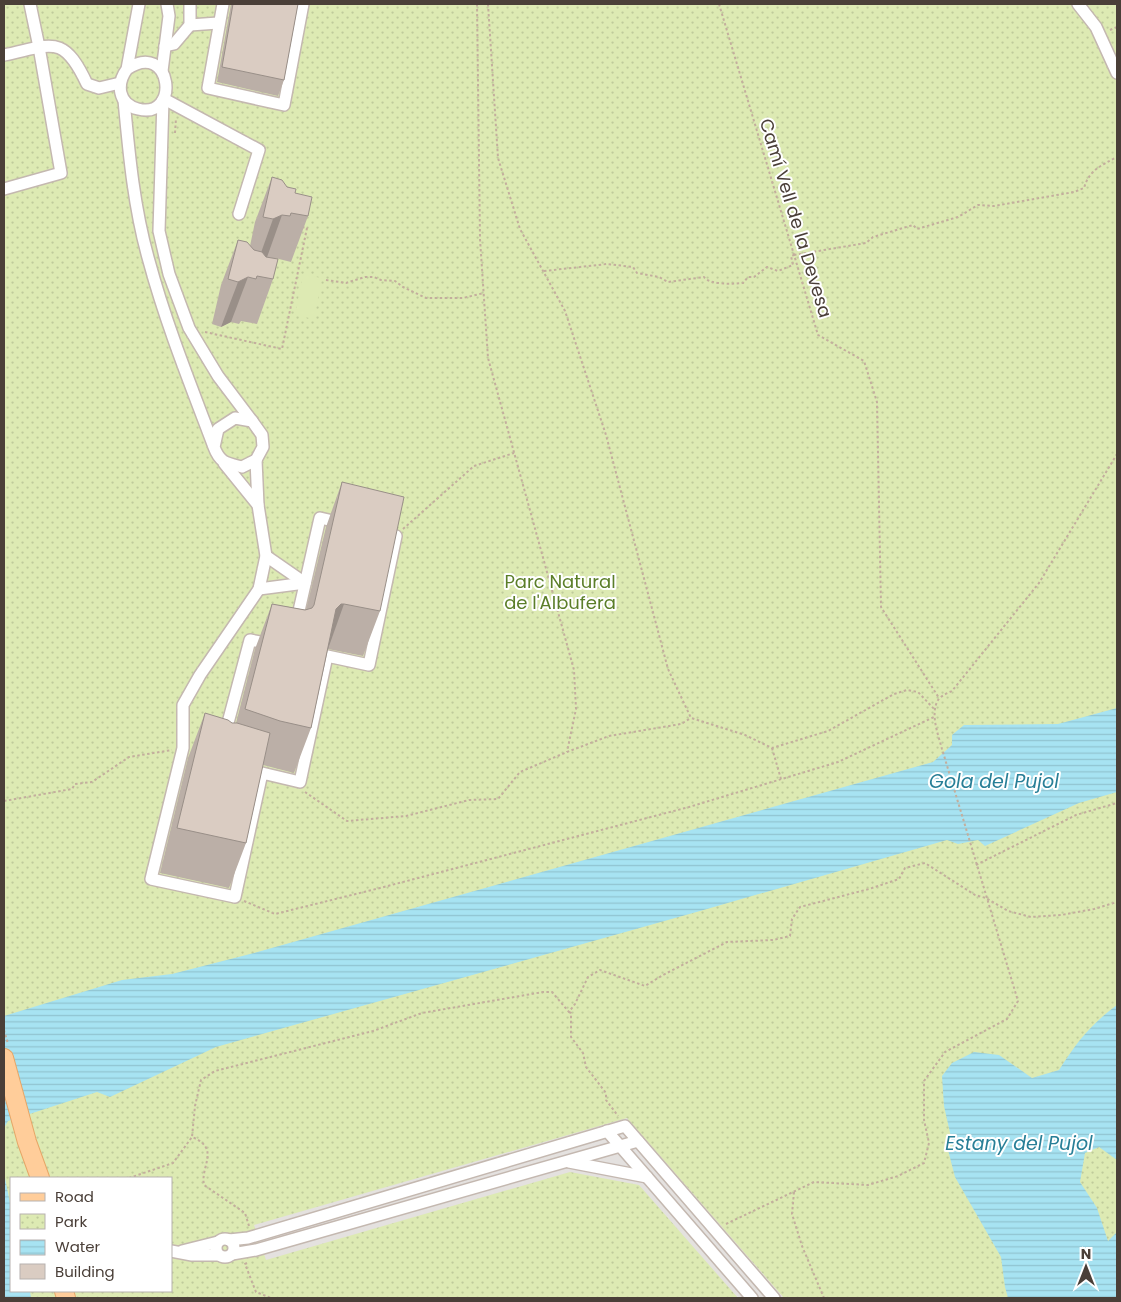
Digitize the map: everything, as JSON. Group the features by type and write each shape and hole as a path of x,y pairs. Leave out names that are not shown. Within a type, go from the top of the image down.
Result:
{"main road":[{"path":"4,1058 24,1134 33,1177"},
{"path":"24,1134 40,1177"}],"street":[{"path":"4,189 60,173 30,4"},
{"path":"139,4 127,69 120,83 121,95 129,105 143,110 151,109 163,100"},
{"path":"167,4 169,16 162,71 167,85 163,100 159,231 170,274 189,328 218,376 262,435 263,447 256,460 258,505 266,556 259,589 200,675 183,705 187,750 151,879 235,897 257,772 300,782 327,656 369,665 396,536 368,529"},
{"path":"165,46 174,44 190,25 190,4"},
{"path":"223,4 208,88 284,105 303,4"},
{"path":"1078,4 1096,27 1117,72"},
{"path":"190,25 218,24"},
{"path":"4,56 39,47 59,47 70,54 87,84 99,88 120,83"},
{"path":"127,69 141,63 156,66 162,71"},
{"path":"124,100 131,175 148,259 170,331 218,456 258,505"},
{"path":"163,100 259,150 239,214"},
{"path":"214,447 218,429 235,418 252,421"},
{"path":"224,463 242,467 256,460"},
{"path":"292,638 320,518 349,525"},
{"path":"266,556 305,583"},
{"path":"259,589 305,583"},
{"path":"223,742 250,640 282,646"},
{"path":"174,1251 252,1236 625,1126 774,1298"},
{"path":"607,1131 752,1298"},
{"path":"174,1251 192,1255 219,1255 224,1257 232,1254 257,1255 638,1141"},
{"path":"567,1162 647,1177"},
{"path":"224,1241 233,1245 232,1254"},
{"path":"219,1255 216,1250 224,1241"}],"path":[{"path":"477,4 480,229 488,358 574,670 576,709 567,752"},
{"path":"488,4 498,158 520,229 565,311 603,426 668,670 691,718"},
{"name":"Camí Vell de la Devesa","path":"719,4 818,336 864,361 877,402 881,607 939,698"},
{"path":"543,271 607,264 633,267 637,273 659,277 668,282 704,278 709,282 743,283 748,277 754,277 767,267 778,271 793,265 792,256 794,255 866,243 873,237 913,224 917,229 958,217 978,205 994,206 1074,192 1084,188 1087,177 1117,156"},
{"path":"204,332 282,349 308,228 298,226"},
{"path":"326,280 346,283 366,276 374,277 381,280 395,281 426,298 463,298 484,293"},
{"path":"396,536 474,466 514,453"},
{"path":"714,1229 814,1182 868,1185 898,1176 924,1164 929,1143 924,1120 924,1081 946,1052 1007,1020 1018,1001 942,749 935,710 939,698 952,690 1039,584 1117,454"},
{"path":"300,782 305,792 348,821 406,816 469,800 498,799 520,772 567,752 609,736 681,724 691,718 745,734 772,748 828,731 894,694 907,690 918,692 935,710"},
{"path":"235,897 275,914 679,810 838,762 935,717"},
{"path":"772,748 781,779"},
{"path":"4,800 72,789 75,784 92,782 129,758 187,750"},
{"path":"976,864 1076,815 1117,803"},
{"path":"569,1012 584,988 588,977 600,970 645,986 727,942 773,940 790,936 792,919 800,907 870,889 899,879 905,868 925,863 969,892 986,898 1008,911 1031,917 1094,910 1117,902"},
{"path":"132,1177 173,1164 192,1137 195,1106 201,1080 215,1071 373,1030 422,1013 543,992 552,992 571,1013 571,1037 583,1052 586,1066 606,1093 606,1100 625,1126"},
{"path":"192,1137 202,1142 209,1156 203,1178 204,1186 245,1213 252,1236"},
{"path":"794,1192 792,1214 802,1246 824,1298"},
{"path":"257,1255 245,1264 256,1292 271,1298"}],"green space":[{"name":"Parc Natural de l'Albufera","path":"4,4 1117,4 1117,1298 4,1298"},
{"path":"303,275 322,278 314,319 295,315"}],"shaded area":[{"path":"627,1118 784,1298 738,1298 639,1185 570,1172 266,1260 254,1225"}],"water":[{"name":"Gola del Pujol","path":"1117,708 1117,792 1079,803 985,846 978,840 958,844 947,840 216,1047 110,1097 97,1092 8,1121 4,1128 4,1016 122,980 172,974 254,953 933,762 952,745 952,735 964,725 1058,724"},
{"name":"Estany del Pujol","path":"1117,1005 1117,1160 1099,1147 1085,1153 1080,1182 1097,1208 1108,1241 1117,1232 1117,1298 1008,1298 1001,1257 955,1177 948,1150 953,1146 944,1106 942,1076 952,1063 974,1052 999,1055 1032,1078 1059,1070 1085,1034"},
{"path":"4,1173 10,1203 10,1292 30,1292 31,1298 4,1298"}],"building":[{"path":"233,4 298,4 284,80 222,67"},
{"path":"272,177 282,180 287,187 296,189 295,193 312,197 308,216 291,213 290,216 282,215 273,219 263,217"},
{"path":"238,240 247,242 254,250 262,252 266,257 278,259 273,279 257,276 256,279 248,277 238,282 228,279"},
{"path":"342,482 404,497 380,611 344,604 341,604 336,609 311,728 280,721 245,709 272,604 305,610 312,608 314,605"},
{"path":"205,713 232,723 270,733 246,843 177,828"}]}
